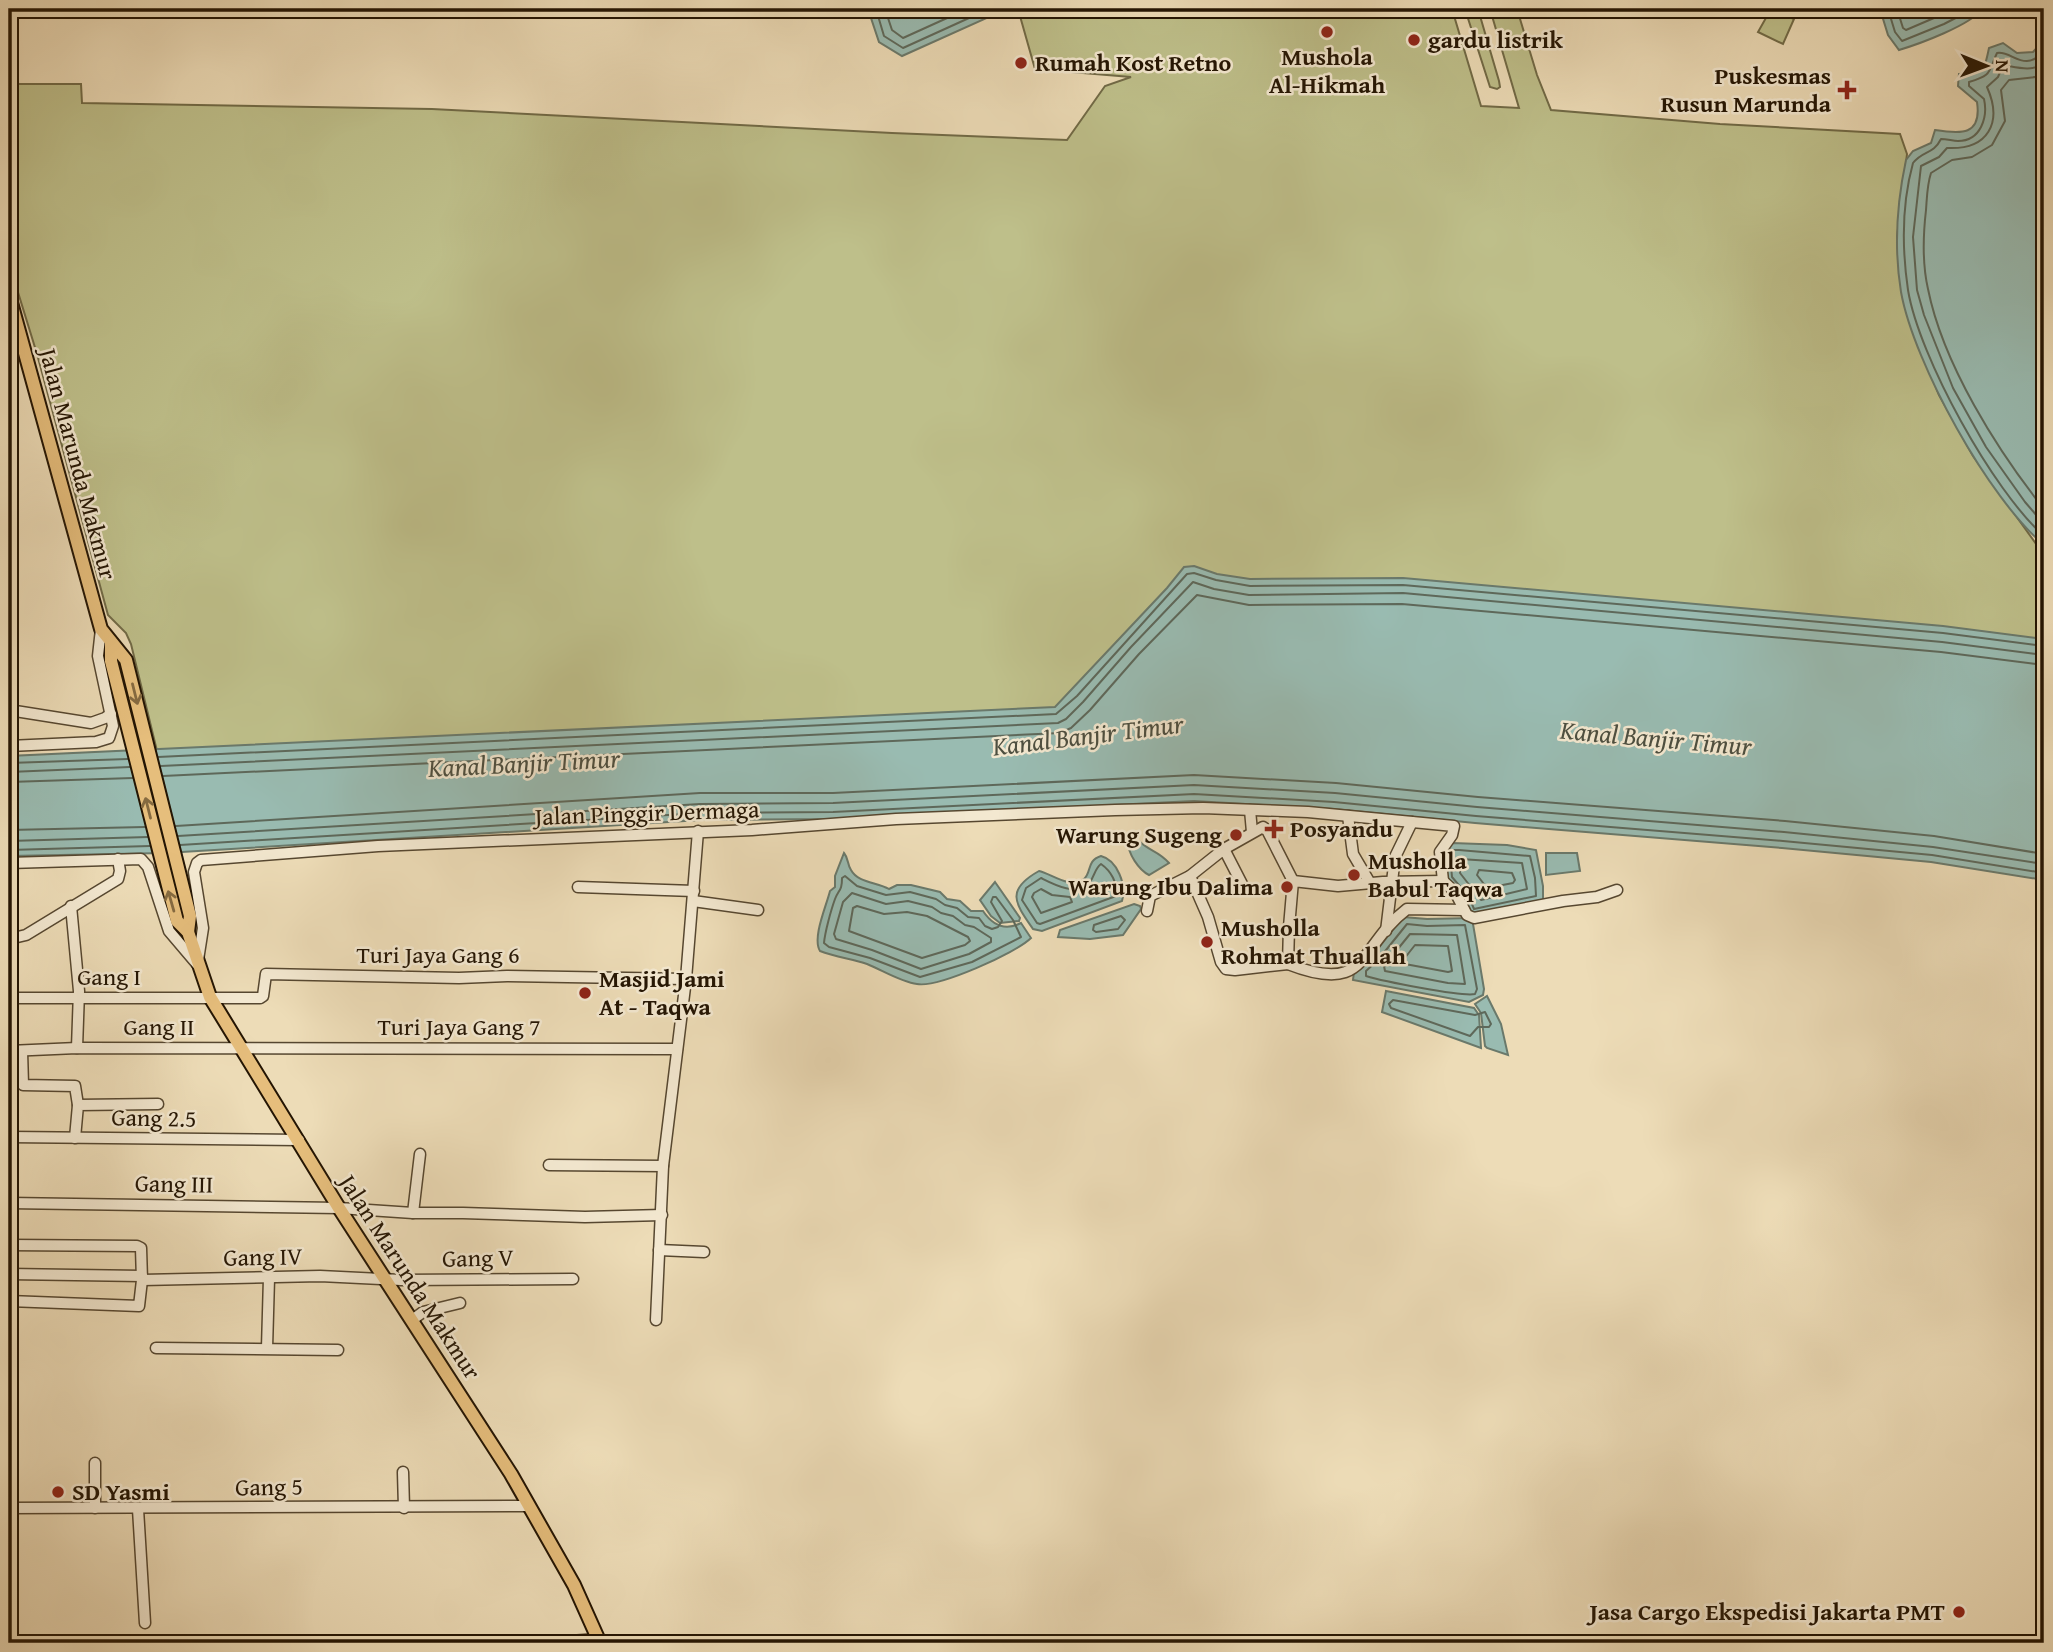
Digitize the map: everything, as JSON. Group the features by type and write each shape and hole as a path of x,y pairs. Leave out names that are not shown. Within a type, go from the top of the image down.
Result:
{"main road":[{"name":"Jalan Marunda Makmur","path":"9,295 101,629 126,660 190,916 188,932 210,997 339,1208 529,1506 574,1585 599,1641"},
{"name":"Jalan Marunda Makmur","path":"111,642 111,661 162,866 177,921 188,932"}],"street":[{"path":"9,746 104,741 112,732 111,714 97,656 101,629"},
{"path":"9,710 91,723 111,714"},
{"name":"Jalan Pinggir Dermaga","path":"198,964 203,928 194,872 197,863 205,859 378,846 752,830 944,817 1203,808 1348,816 1454,826 1452,835 1440,852 1443,881"},
{"path":"1250,810 1252,832"},
{"path":"1348,816 1353,854 1370,883"},
{"path":"1386,932 1396,853 1412,822"},
{"path":"1147,911 1150,895 1190,876 1224,849 1262,827 1267,831 1293,881 1289,964"},
{"path":"656,1320 663,1166 686,979 698,831"},
{"path":"1224,849 1243,886"},
{"path":"9,939 26,935 118,880 118,859"},
{"path":"9,863 141,859 145,863 169,931 198,964"},
{"path":"1190,876 1208,917 1221,962 1226,969 1244,970 1289,964 1318,973 1344,974 1364,959 1407,909 1464,910"},
{"path":"1293,881 1338,886 1443,881 1455,892 1467,915 1474,918 1597,897 1617,890"},
{"path":"578,887 693,896 758,910"},
{"path":"71,906 79,999 77,1048"},
{"name":"Turi Jaya Gang 6","path":"210,997 262,998 266,974 686,979"},
{"name":"Gang I","path":"9,998 210,997"},
{"name":"Gang II","path":"9,1051 77,1048 241,1048"},
{"name":"Turi Jaya Gang 7","path":"241,1048 677,1049"},
{"path":"22,1051 23,1085 75,1086 78,1105 75,1138"},
{"path":"78,1105 158,1104"},
{"name":"Gang 2.5","path":"9,1137 299,1140"},
{"path":"413,1213 420,1154"},
{"path":"549,1165 663,1166"},
{"name":"Gang III","path":"9,1203 339,1208 413,1213 585,1217 662,1215"},
{"path":"9,1245 139,1247 142,1278 139,1306 9,1301"},
{"path":"659,1251 705,1252"},
{"name":"Gang IV","path":"9,1274 142,1278 320,1276 384,1279"},
{"path":"267,1348 269,1278"},
{"name":"Gang V","path":"384,1279 573,1279"},
{"path":"412,1320 423,1312 460,1303"},
{"path":"156,1348 338,1350"},
{"path":"95,1463 95,1508"},
{"path":"403,1472 404,1508"},
{"name":"Gang 5","path":"9,1508 529,1506"},
{"path":"138,1509 145,1623"},
{"path":"542,1643 599,1641"}],"green space":[{"path":"1018,9 1452,9 1481,106 1519,108 1490,9 1517,9 1537,75 1551,110 1720,124 1900,134 1907,154 1897,237 1909,320 1939,395 1973,456 2044,555 2044,646 1061,712 158,755 131,644 126,633 108,615 37,354 9,263 9,75 19,84 81,84 82,103 432,109 1067,140 1105,86 1131,77 1035,69"},
{"path":"1465,9 1478,9 1499,81 1500,87 1497,89 1490,87"},
{"path":"1771,9 1794,19 1783,44 1758,32"}],"water":[{"path":"868,9 988,9 989,17 902,56 879,42"},
{"path":"1880,9 1982,9 1956,27 1899,50 1888,35"},
{"path":"2044,40 2044,545 2000,496 1978,464 1937,392 1909,322 1901,292 1897,242 1900,192 1906,160 1913,151 1931,143 1935,130 1961,132 1973,127 1976,121 1977,102 1958,86 1959,74 1982,69 1989,48 2003,43 2017,53 2033,52"},
{"name":"Kanal Banjir Timur","path":"1194,566 1217,574 1250,579 1403,578 1943,626 2044,639 2044,880 1931,862 1782,848 1334,809 1194,801 833,819 701,820 165,853 9,856 9,756 1055,707 1184,567"},
{"path":"1139,841 1169,863 1149,875 1145,873 1128,847 1128,842"},
{"path":"1452,843 1507,845 1536,850 1543,901 1473,918 1446,881 1442,853"},
{"path":"844,853 851,870 863,880 889,889 897,885 911,885 940,892 947,899 960,901 971,911 983,911 1000,926 1010,927 1021,923 1031,938 1010,952 976,968 927,984 911,983 867,964 820,951 820,922 830,891 835,887 835,876"},
{"path":"1546,853 1577,853 1580,871 1546,875"},
{"path":"1101,856 1112,862 1119,874 1123,888 1122,901 1042,931 1033,929 1016,897 1021,884 1039,871 1067,882 1079,882 1086,876 1093,861"},
{"path":"995,882 1020,918 1019,921 1000,923 991,916 980,900"},
{"path":"1134,904 1141,909 1123,935 1090,939 1058,937 1060,930"},
{"path":"1403,917 1472,918 1483,995 1469,1002 1353,980 1354,972 1373,955"},
{"path":"1386,991 1474,1008 1479,1015 1481,1048 1382,1012"},
{"path":"1487,996 1501,1024 1508,1055 1485,1046 1481,1013 1475,1004"}],"place":[{"name":"Mushola Al-Hikmah","path":"1327,32"},
{"name":"gardu listrik","path":"1414,40"},
{"name":"Rumah Kost Retno","path":"1021,63"},
{"name":"Puskesmas Rusun Marunda","path":"1847,90"},
{"name":"Posyandu","path":"1274,829"},
{"name":"Warung Sugeng","path":"1236,835"},
{"name":"Musholla Babul Taqwa","path":"1354,875"},
{"name":"Warung Ibu Dalima","path":"1287,887"},
{"name":"Musholla Rohmat Thuallah","path":"1207,942"},
{"name":"Masjid Jami At - Taqwa","path":"585,993"},
{"name":"SD Yasmi","path":"58,1492"},
{"name":"Jasa Cargo Ekspedisi Jakarta PMT","path":"1959,1612"}]}
